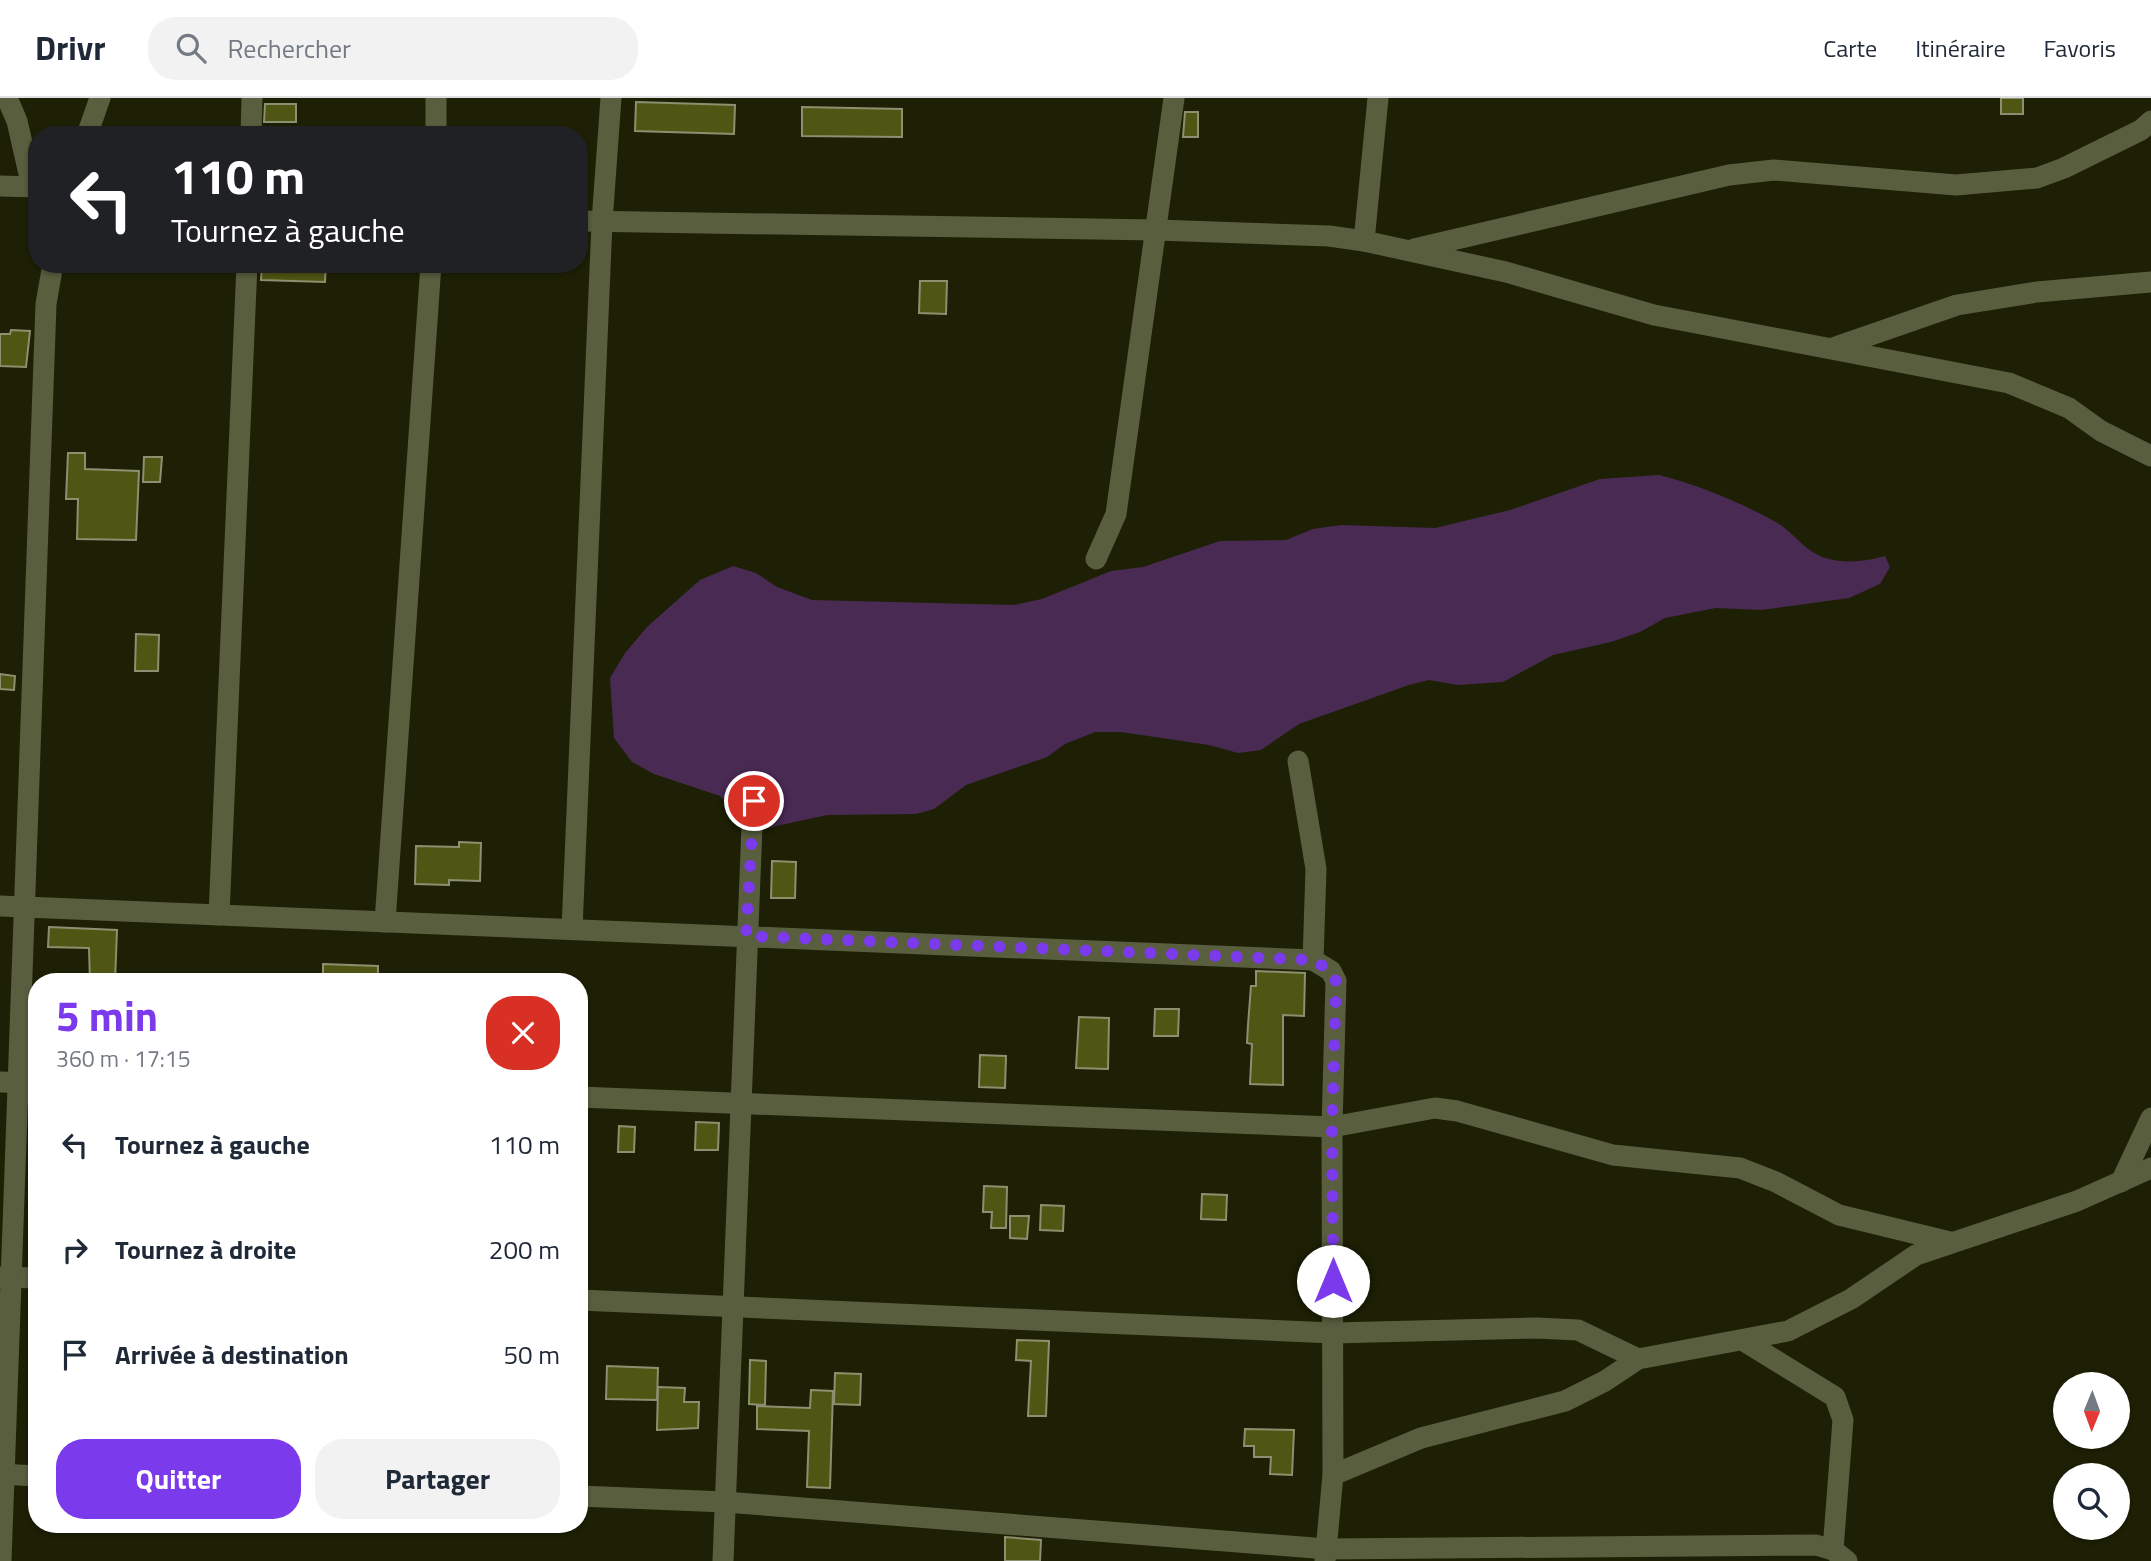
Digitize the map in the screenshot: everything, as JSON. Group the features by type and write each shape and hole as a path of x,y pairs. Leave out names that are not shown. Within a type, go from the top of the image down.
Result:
{"street":[{"path":"7,98 28,165"},
{"path":"90,126 100,98"},
{"path":"251,126 252,98"},
{"path":"436,98 436,126"},
{"path":"572,929 602,222 611,98"},
{"path":"1096,559 1116,514 1174,98"},
{"path":"1364,241 1378,98"},
{"path":"1408,251 1740,173 1774,170 1956,186 2037,178 2064,168 2140,131 2151,121"},
{"path":"0,186 28,187"},
{"path":"588,221 1157,230 1329,236 1364,241 1506,272 1654,315 2009,383 2069,408 2101,431 2151,456"},
{"path":"1,1561 5,1277 18,1082 46,304 51,273"},
{"path":"219,915 247,273"},
{"path":"385,922 430,273"},
{"path":"1830,349 1956,306 2037,292 2151,282"},
{"path":"1298,761 1316,869 1313,960"},
{"path":"723,1561 746,936 754,801"},
{"path":"0,906 1313,960 1331,971 1336,981 1332,1127 1333,1475 1326,1555"},
{"path":"588,1097 742,1101 1332,1127 1434,1108 1457,1111 1613,1155 1740,1168 1776,1182 1839,1215 1950,1242"},
{"path":"2121,1182 2151,1118"},
{"path":"1333,1475 1422,1438 1565,1401 1605,1381 1638,1359 1788,1331 1851,1299 1916,1255 2077,1201 2151,1168"},
{"path":"5,1277 28,1278"},
{"path":"588,1300 1333,1333 1537,1328 1578,1330 1638,1359"},
{"path":"588,1496 725,1502 1326,1555 1816,1545 1840,1556 1841,1408 1835,1397 1744,1341"},
{"path":"1,1474 28,1476"}],"shaded area":[{"path":"1659,475 1732,500 1760,514 1779,524 1807,548 1825,558 1855,561 1885,556 1890,567 1880,584 1849,598 1761,610 1716,608 1665,618 1640,632 1611,642 1553,655 1503,682 1458,685 1429,680 1409,685 1299,724 1261,750 1238,753 1209,745 1121,732 1095,732 1065,744 1047,757 966,785 934,809 916,814 827,815 767,828 737,814 720,796 654,774 632,762 614,738 610,678 625,653 647,627 700,580 733,566 756,573 777,587 812,600 1014,605 1042,599 1111,571 1143,567 1220,541 1286,540 1313,529 1341,525 1435,528 1510,510 1600,479"}],"building":[{"path":"2001,98 2023,98 2023,114 2001,114"},
{"path":"636,102 735,105 734,134 635,131"},
{"path":"265,104 296,104 296,122 264,122"},
{"path":"802,107 902,109 902,137 802,136"},
{"path":"1185,112 1198,112 1198,137 1183,137"},
{"path":"261,273 326,273 325,282 261,280"},
{"path":"920,281 947,281 946,314 919,313"},
{"path":"11,330 30,331 26,367 0,366 0,334 10,334"},
{"path":"68,453 85,453 85,469 139,471 136,540 77,539 78,499 66,499"},
{"path":"144,457 162,457 160,482 143,482"},
{"path":"136,634 159,635 158,671 135,671"},
{"path":"0,674 15,676 14,690 0,689"},
{"path":"459,842 481,843 480,881 449,880 449,885 415,884 416,846 459,847"},
{"path":"772,861 796,862 795,898 771,898"},
{"path":"49,927 117,930 115,973 90,973 89,948 48,947"},
{"path":"323,964 378,966 378,973 323,973"},
{"path":"1256,971 1305,973 1304,1016 1283,1015 1283,1085 1250,1084 1252,1044 1247,1043 1251,986 1256,986"},
{"path":"1155,1009 1179,1009 1178,1036 1154,1036"},
{"path":"1079,1017 1109,1018 1108,1069 1076,1068"},
{"path":"980,1055 1006,1056 1005,1088 979,1087"},
{"path":"696,1122 719,1123 718,1150 695,1150"},
{"path":"619,1126 635,1127 634,1152 618,1152"},
{"path":"984,1186 1007,1187 1006,1228 991,1228 992,1212 983,1212"},
{"path":"1202,1194 1227,1195 1226,1220 1201,1219"},
{"path":"1041,1205 1064,1206 1063,1231 1040,1230"},
{"path":"1010,1216 1029,1216 1027,1239 1010,1238"},
{"path":"1017,1340 1049,1341 1046,1416 1028,1416 1031,1361 1016,1360"},
{"path":"750,1360 766,1361 765,1405 749,1404"},
{"path":"607,1366 658,1368 657,1400 606,1399"},
{"path":"835,1373 861,1374 860,1405 834,1404"},
{"path":"658,1387 685,1388 684,1402 699,1402 698,1428 657,1430"},
{"path":"811,1390 833,1391 830,1488 807,1487 809,1431 757,1429 757,1406 810,1408"},
{"path":"1245,1429 1294,1430 1292,1475 1270,1474 1271,1457 1254,1457 1254,1446 1244,1446"},
{"path":"1005,1537 1041,1540 1040,1561 1005,1561"}],"route":[{"path":"754,801 746,936 1313,960 1331,971 1336,981 1332,1127 1333,1281"}]}
